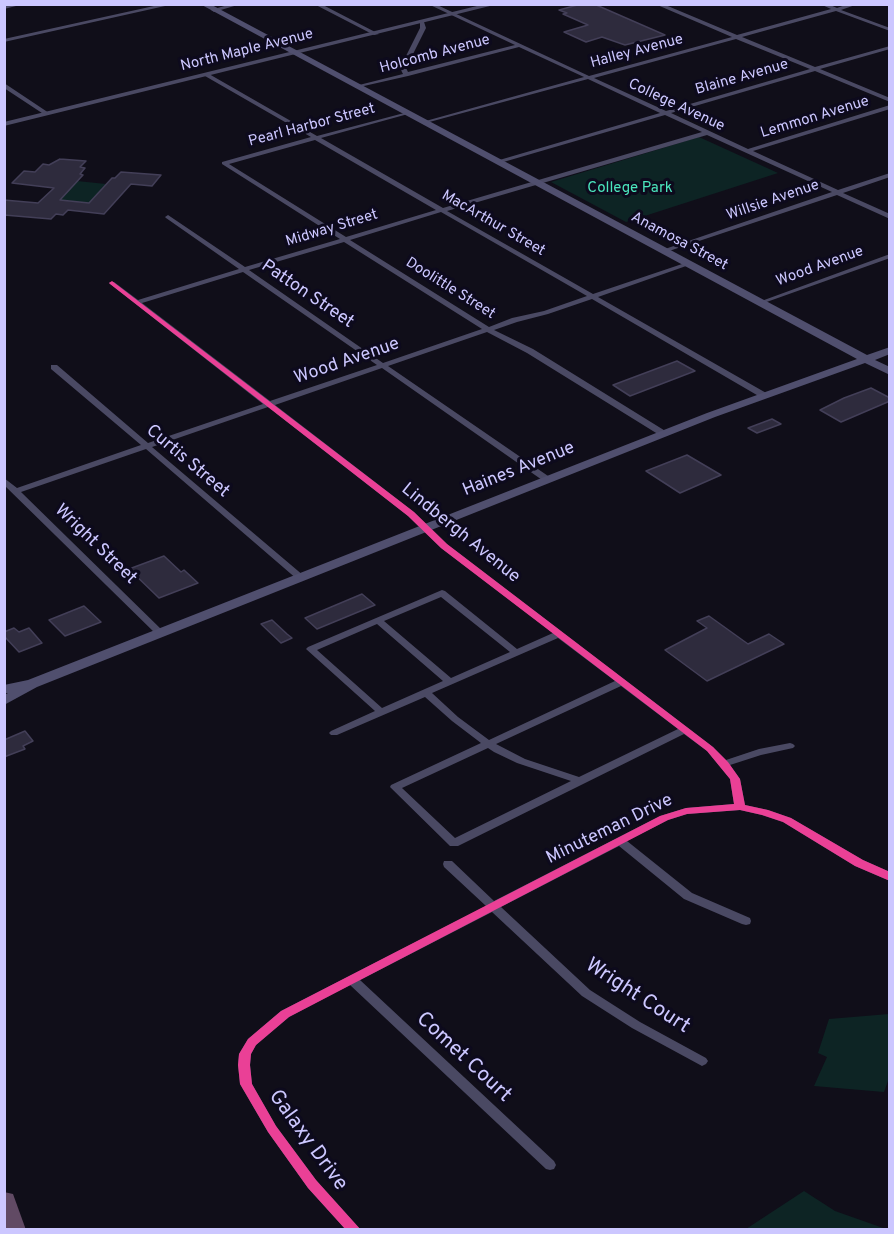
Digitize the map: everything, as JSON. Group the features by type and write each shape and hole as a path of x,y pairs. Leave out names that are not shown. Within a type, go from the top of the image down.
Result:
{"highway":[{"path":"4,1202 13,1230"}],"main road":[{"name":"Anamosa Street","path":"203,4 890,372"},
{"name":"Haines Avenue","path":"7,692 161,634 664,434 890,350"}],"street":[{"path":"4,8 22,4"},
{"path":"4,41 172,4"},
{"path":"214,10 239,4"},
{"path":"316,4 376,34"},
{"name":"College Avenue","path":"430,4 890,217"},
{"name":"North Maple Avenue","path":"4,124 495,4"},
{"path":"657,4 890,100"},
{"path":"664,7 675,4"},
{"path":"822,4 890,30"},
{"name":"Halley Avenue","path":"424,123 856,4"},
{"path":"406,75 403,68 423,28 422,23"},
{"name":"Holcomb Avenue","path":"357,87 518,45"},
{"name":"Blaine Avenue","path":"498,162 890,47"},
{"name":"MacArthur Street","path":"207,75 765,396"},
{"path":"4,85 47,114"},
{"name":"Lemmon Avenue","path":"747,152 890,107"},
{"name":"Pearl Harbor Street","path":"224,163 406,113"},
{"name":"Midway Street","path":"136,302 706,133"},
{"name":"Doolittle Street","path":"224,163 489,330 530,351 664,434"},
{"name":"Willsie Avenue","path":"664,251 890,175"},
{"name":"Patton Street","path":"168,217 549,480"},
{"name":"Wood Avenue","path":"759,303 890,256"},
{"name":"Wood Avenue","path":"16,491 687,264"},
{"name":"Lindbergh Avenue","path":"112,283 411,514 444,546 684,730 724,764 735,779 740,807"},
{"name":"Curtis Street","path":"54,367 301,578"},
{"name":"Wright Street","path":"4,480 161,634"},
{"path":"381,712 311,649 442,593 516,653"},
{"path":"378,620 450,682"},
{"path":"334,733 559,634"},
{"path":"622,682 395,787 454,843 684,730"},
{"path":"426,693 488,744 521,761 580,781"},
{"path":"724,764 759,752 790,746"},
{"name":"Minuteman Drive","path":"351,980 664,818 686,811 740,807 786,820 859,863 890,877"},
{"path":"620,841 688,896 746,921"},
{"name":"Wright Court","path":"448,864 586,993 636,1025 702,1061"},
{"name":"Comet Court","path":"351,980 550,1164"},
{"name":"Galaxy Drive","path":"351,980 273,1022 252,1042 245,1054 244,1065 246,1084 272,1129 312,1184 355,1230"}],"green space":[{"name":"College Park","path":"699,137 778,173 626,222 551,182"},
{"path":"77,181 106,184 89,203 60,200"},
{"path":"889,1014 889,1078 884,1092 814,1086 827,1057 818,1053 829,1019"},
{"path":"804,1191 835,1211 886,1229 746,1229"}],"building":[{"path":"581,4 594,4 665,35 625,45 602,37 586,42 564,32 588,25 559,10"},
{"path":"60,159 86,161 80,167 85,168 80,174 83,175 60,200 89,203 112,178 121,172 161,175 152,186 131,184 104,214 68,210 63,215 56,214 51,219 4,215 4,200 38,203 54,188 12,183 24,171 35,172 43,164 49,165"},
{"path":"677,361 695,371 630,396 613,385"},
{"path":"871,388 890,398 890,401 841,422 820,410 844,398"},
{"path":"772,419 781,424 757,433 748,428"},
{"path":"687,455 721,475 680,493 646,471"},
{"path":"164,556 181,572 184,570 198,583 159,598 129,569"},
{"path":"362,594 375,605 317,629 305,618"},
{"path":"84,606 101,622 65,636 49,620"},
{"path":"709,616 748,644 769,634 784,644 707,681 665,650 707,628 697,621"},
{"path":"272,620 292,638 281,643 261,624"},
{"path":"14,628 19,632 29,628 42,643 19,652 4,636 4,632"},
{"path":"25,731 33,741 23,746 25,749 4,757 4,740"}],"cycle path":[{"path":"112,283 411,514 444,546 710,749 735,779 740,807"},
{"path":"355,1230 312,1184 272,1129 246,1084 245,1054 252,1042 285,1014 664,818 686,811 740,807 764,812 787,820 859,863 890,877"}]}
